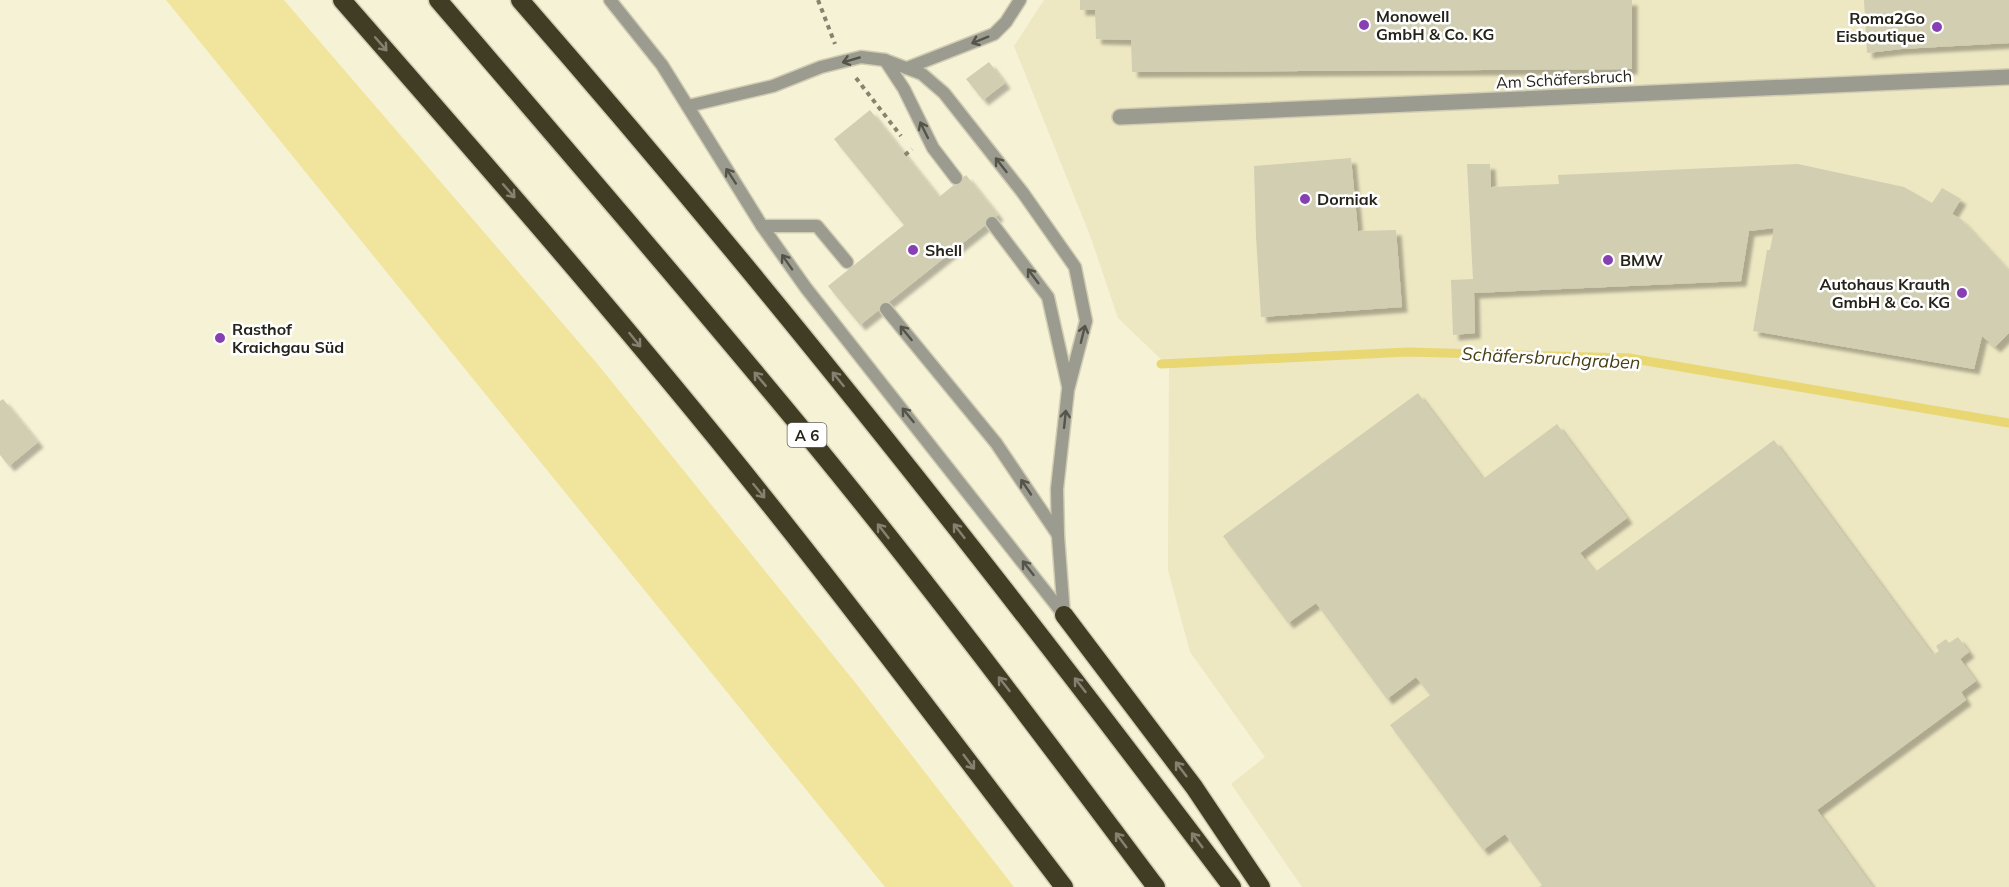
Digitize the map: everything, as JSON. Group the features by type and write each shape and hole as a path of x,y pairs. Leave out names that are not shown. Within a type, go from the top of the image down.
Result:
{"highway":[{"path":"342,0 582,275 734,460 877,639 1064,887"},
{"name":"A 6","path":"438,0 608,197 818,449 1006,687 1156,887"},
{"path":"520,0 615,108 848,391 1074,677 1233,887"},
{"path":"1064,615 1194,787 1261,887"}],"street":[{"name":"Am Schäfersbruch","path":"1120,117 2009,77"}],"lane":[{"path":"907,68 994,34 1006,22 1020,0"},
{"path":"614,2 662,65 762,226 806,288 1064,615"},
{"path":"688,106 773,86 820,67 861,57 885,60 922,74 944,93 1023,193 1075,267 1086,321 1068,390 1057,489 1064,615"},
{"path":"885,60 904,89 933,148 956,178"},
{"path":"992,223 1048,297 1068,390"},
{"path":"762,226 817,226 847,262"},
{"path":"886,309 996,443 1058,536"}],"path":[{"path":"818,0 843,62 912,150 905,155"}],"shaded area":[{"path":"166,0 284,0 595,361 858,686 1014,887 885,887"},
{"path":"1044,0 2009,0 2009,887 1302,887 1231,784 1265,757 1190,652 1168,570 1169,367 1118,318 1091,238 1014,46"}],"building":[{"name":"Monowell GmbH & Co. KG","path":"1080,0 1632,0 1632,69 1132,72 1131,40 1096,39 1095,10 1080,10"},
{"path":"1864,0 2009,0 2009,43 1867,53"},
{"path":"989,62 1005,83 983,100 966,79"},
{"name":"Shell","path":"870,110 939,197 966,175 998,215 860,325 828,286 904,225 834,139"},
{"path":"1351,158 1358,231 1396,230 1402,307 1261,317 1254,166"},
{"name":"BMW","path":"1467,164 1490,164 1491,187 1559,184 1558,175 1798,164 1904,187 1932,203 1942,188 1961,199 1952,214 1961,219 2009,271 2009,333 1995,347 1982,336 1974,369 1753,331 1767,250 1770,250 1774,228 1749,231 1741,281 1474,293 1475,333 1453,335 1451,280 1473,279"},
{"path":"1418,393 1483,479 1557,424 1627,518 1580,553 1595,572 1774,440 1933,655 1939,651 1936,646 1946,639 1949,643 1958,637 1969,652 1960,659 1976,681 1961,692 1966,700 1817,810 1873,887 1539,887 1542,885 1505,834 1483,850 1390,725 1430,695 1416,677 1387,699 1316,603 1288,623 1223,536"},
{"path":"3,399 38,442 9,466 0,455 0,401"}],"waterway":[{"name":"Schäfersbruchgraben","path":"1161,364 1408,352 1629,358 2009,423"}],"place":[{"name":"Monowell GmbH & Co. KG","path":"1364,25"},
{"name":"Roma2Go Eisboutique","path":"1937,27"},
{"name":"Dorniak","path":"1305,199"},
{"name":"Shell","path":"913,250"},
{"name":"BMW","path":"1608,260"},
{"name":"Autohaus Krauth GmbH & Co. KG","path":"1962,293"},
{"name":"Rasthof Kraichgau Süd","path":"220,338"}]}
